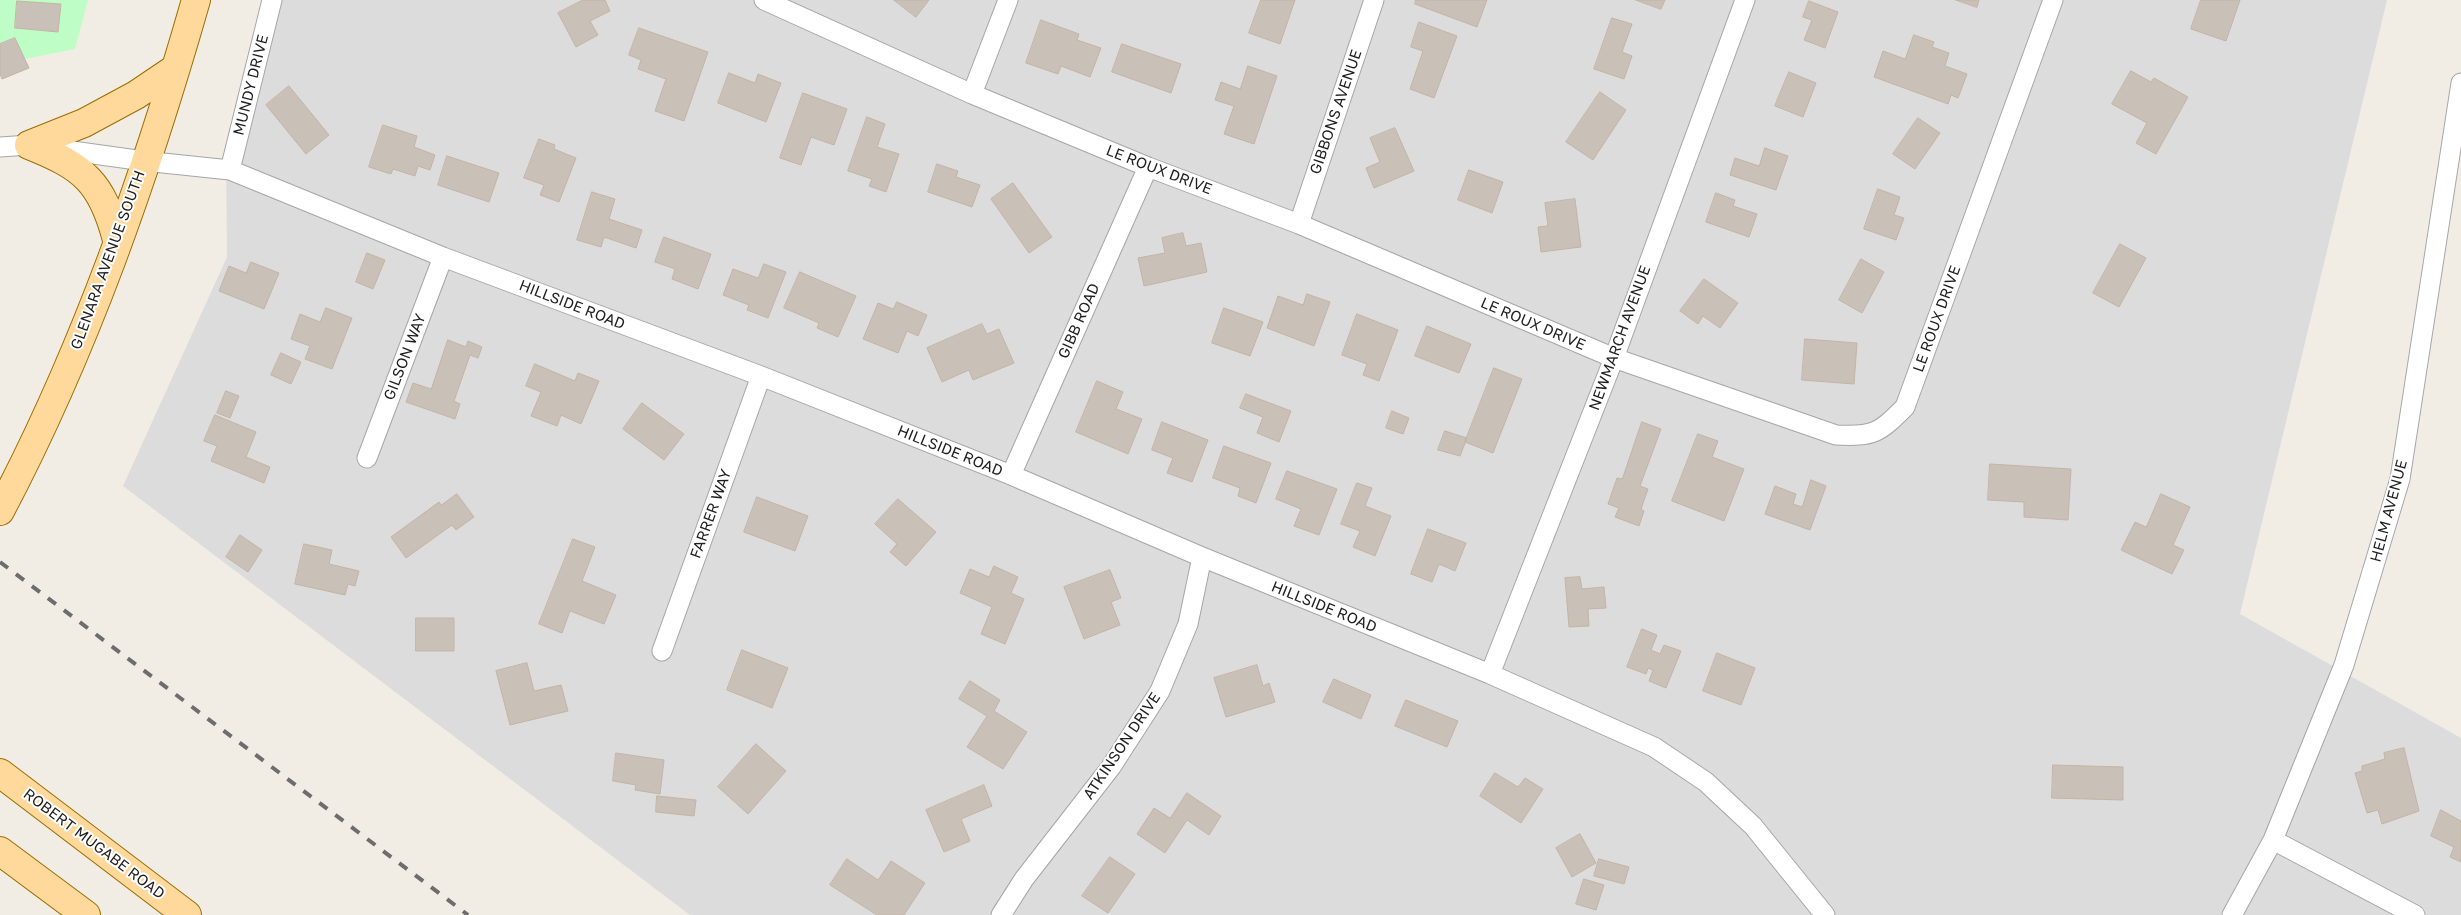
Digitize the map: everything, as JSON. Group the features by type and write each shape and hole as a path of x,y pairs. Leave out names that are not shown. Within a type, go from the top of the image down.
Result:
{"main road":[{"name":"GLENARA AVENUE SOUTH","path":"5,501 69,365 117,240 176,68 196,0"},
{"path":"29,145 84,123 136,95 176,68"},
{"path":"29,145 59,157 78,169 94,185 111,215 117,240"},
{"name":"ROBERT MUGABE ROAD","path":"0,773 187,915"},
{"path":"0,851 86,915"}],"street":[{"name":"MUNDY DRIVE","path":"230,170 272,0"},
{"name":"LE ROUX DRIVE","path":"764,0 972,94 1148,167 1299,224 1614,358 1836,435 1863,436 1884,428 1905,407 2053,0"},
{"path":"972,94 1008,0"},
{"name":"GIBBONS AVENUE","path":"1299,224 1374,0"},
{"name":"NEWMARCH AVENUE","path":"1490,674 1614,358 1745,0"},
{"name":"HELM AVENUE","path":"2232,915 2273,840 2344,665 2400,479 2461,83"},
{"name":"HILLSIDE ROAD","path":"0,148 29,145 144,162 230,170 443,257 761,376 1011,475 1202,557 1490,674 1654,747 1706,782 1753,826 1825,915"},
{"name":"GIBB ROAD","path":"1011,475 1148,167"},
{"name":"GILSON WAY","path":"367,458 443,257"},
{"name":"FARRER WAY","path":"662,651 761,376"},
{"name":"ATKINSON DRIVE","path":"1001,915 1024,879 1111,767 1160,691 1188,624 1202,557"},
{"path":"2273,840 2415,915"}],"shaded area":[{"path":"282,0 2387,0 2240,614 2461,738 2461,915 690,915 123,486 227,257 226,152"}],"green space":[{"path":"0,0 88,0 75,49 0,64"}],"building":[{"path":"583,0 605,0 610,11 590,21 598,35 576,47 558,13"},
{"path":"894,0 929,0 916,17"},
{"path":"1261,0 1295,0 1280,44 1249,33"},
{"path":"1416,0 1487,0 1477,27 1415,4"},
{"path":"1636,0 1665,0 1661,9"},
{"path":"1956,0 1979,0 1977,7"},
{"path":"2201,0 2240,0 2226,41 2191,29"},
{"path":"17,1 61,4 58,32 15,28"},
{"path":"1809,1 1838,12 1825,48 1804,40 1812,20 1803,17"},
{"path":"1612,18 1632,24 1622,52 1632,56 1624,79 1594,69"},
{"path":"1041,20 1079,34 1077,40 1101,48 1090,77 1061,66 1058,74 1026,63"},
{"path":"1419,22 1457,36 1434,98 1410,89 1423,51 1411,47"},
{"path":"639,28 708,52 684,121 655,111 666,79 638,69 641,60 629,55"},
{"path":"1914,35 1934,42 1932,47 1949,53 1945,66 1967,74 1958,98 1951,95 1948,104 1874,77 1883,51 1905,59"},
{"path":"15,38 29,68 2,79 0,74 0,44"},
{"path":"1122,44 1181,64 1171,93 1112,72"},
{"path":"1248,66 1277,76 1254,144 1224,134 1234,106 1215,100 1221,82 1240,89"},
{"path":"2131,71 2151,82 2154,78 2188,97 2156,154 2136,143 2147,123 2112,104"},
{"path":"1789,72 1816,83 1803,117 1775,106"},
{"path":"729,73 755,83 758,74 781,83 766,122 718,103"},
{"path":"289,86 329,135 306,154 266,105"},
{"path":"1600,92 1626,110 1593,160 1566,142"},
{"path":"803,93 847,109 834,145 811,137 801,165 780,158"},
{"path":"867,117 885,124 877,147 899,154 886,192 869,186 872,179 848,171"},
{"path":"1918,118 1940,133 1915,169 1893,154"},
{"path":"383,125 417,136 414,147 435,155 430,170 418,166 415,176 393,169 391,174 369,167"},
{"path":"1395,128 1414,171 1374,188 1366,168 1380,162 1370,138"},
{"path":"539,139 555,145 554,149 576,158 559,202 540,195 544,185 524,178"},
{"path":"1765,148 1788,156 1776,190 1730,175 1735,158 1759,166"},
{"path":"447,156 499,173 489,202 438,185"},
{"path":"937,164 958,171 956,177 980,185 972,207 928,192"},
{"path":"1469,170 1503,182 1492,213 1458,200"},
{"path":"1013,183 1052,237 1029,253 991,199"},
{"path":"1878,189 1900,197 1894,215 1904,218 1896,240 1864,229"},
{"path":"592,192 615,199 609,219 642,230 636,248 604,237 601,247 577,240"},
{"path":"1716,193 1735,200 1733,206 1757,214 1749,237 1706,222"},
{"path":"1575,199 1581,247 1541,252 1538,227 1548,226 1545,203"},
{"path":"1183,233 1186,246 1201,243 1207,272 1144,286 1138,258 1165,253 1162,238"},
{"path":"664,237 711,254 698,289 672,279 675,269 655,262"},
{"path":"2120,244 2146,258 2119,307 2093,293"},
{"path":"367,253 385,260 373,289 356,282"},
{"path":"1861,259 1884,272 1862,313 1839,300"},
{"path":"251,262 279,273 264,309 219,291 229,266 246,273"},
{"path":"764,264 786,272 768,318 747,310 749,305 723,295 733,269 758,278"},
{"path":"800,272 856,296 838,337 817,328 819,323 784,308"},
{"path":"1704,279 1738,303 1720,328 1703,316 1698,324 1680,311"},
{"path":"1307,294 1330,302 1314,346 1267,328 1278,296 1303,305"},
{"path":"897,302 927,315 918,336 907,331 898,353 863,339 878,303 893,309"},
{"path":"326,308 352,318 332,369 305,359 310,346 291,339 300,314 320,322"},
{"path":"1224,308 1263,322 1250,356 1212,343"},
{"path":"1357,314 1398,330 1379,381 1363,375 1367,364 1342,355"},
{"path":"982,324 987,334 999,329 1014,363 973,380 969,370 942,382 927,348"},
{"path":"1427,326 1471,344 1459,373 1415,356"},
{"path":"1805,339 1857,343 1854,384 1802,380"},
{"path":"448,340 466,347 468,341 482,347 478,358 470,355 454,401 460,404 455,419 406,402 413,383 431,389"},
{"path":"281,353 301,362 291,384 271,375"},
{"path":"535,364 575,381 578,373 599,381 581,424 561,415 557,426 531,416 541,392 526,386"},
{"path":"1494,368 1522,379 1493,453 1465,442"},
{"path":"1097,381 1123,392 1116,409 1142,419 1128,454 1076,432"},
{"path":"226,391 239,396 230,418 217,413"},
{"path":"1246,394 1291,411 1279,442 1257,433 1263,417 1240,408"},
{"path":"642,403 684,434 664,460 623,429"},
{"path":"1392,411 1409,418 1403,434 1386,428"},
{"path":"215,415 256,432 246,457 270,467 264,483 211,461 217,446 204,441"},
{"path":"1162,422 1208,440 1192,482 1167,473 1173,458 1152,450"},
{"path":"1642,422 1661,429 1640,486 1648,489 1641,509 1644,511 1639,526 1615,517 1619,508 1608,504 1617,478 1622,479"},
{"path":"1445,431 1467,438 1460,456 1438,450"},
{"path":"1698,434 1718,441 1712,457 1744,469 1724,521 1672,501"},
{"path":"1224,446 1271,463 1256,503 1238,496 1240,488 1213,478"},
{"path":"1990,464 2071,469 2068,520 2024,517 2024,502 1988,500"},
{"path":"1287,471 1337,489 1319,535 1294,526 1301,509 1276,499"},
{"path":"1811,480 1826,486 1810,530 1765,514 1775,486 1796,494 1793,504 1802,507"},
{"path":"1357,483 1372,488 1365,506 1391,516 1375,556 1353,547 1360,531 1341,524"},
{"path":"457,494 474,517 456,530 452,525 406,558 391,537 439,502 441,505"},
{"path":"2161,494 2190,507 2173,545 2184,550 2172,574 2121,550 2135,522 2146,527"},
{"path":"757,497 808,516 795,551 744,532"},
{"path":"898,499 936,532 906,566 890,552 897,544 875,524"},
{"path":"1428,529 1466,543 1455,571 1439,564 1432,582 1411,574"},
{"path":"240,535 262,550 248,572 226,557"},
{"path":"573,539 595,547 582,581 616,595 604,624 570,611 562,633 539,624"},
{"path":"304,544 332,550 329,564 359,571 355,586 348,584 345,595 295,584"},
{"path":"994,566 1018,577 1011,593 1024,599 1005,644 981,634 992,607 960,593 970,569 989,577"},
{"path":"1110,570 1121,598 1111,602 1120,625 1084,639 1064,587"},
{"path":"1580,577 1582,589 1604,587 1606,608 1588,609 1589,626 1569,627 1565,578"},
{"path":"416,618 454,618 454,651 416,651"},
{"path":"1642,629 1657,635 1651,650 1660,654 1664,645 1681,651 1666,688 1649,681 1653,670 1648,668 1646,674 1627,667"},
{"path":"742,650 788,668 772,708 727,690"},
{"path":"1717,653 1755,668 1741,705 1703,691"},
{"path":"527,663 534,691 561,685 568,711 510,725 496,671"},
{"path":"1257,665 1263,686 1269,683 1275,702 1226,717 1214,678"},
{"path":"1334,679 1371,695 1361,719 1323,702"},
{"path":"970,681 1000,700 994,711 1027,732 1003,769 967,747 987,716 959,699"},
{"path":"1406,700 1458,721 1447,747 1395,726"},
{"path":"756,744 786,771 748,814 718,787"},
{"path":"2404,748 2419,811 2382,824 2378,810 2367,813 2355,773 2362,771 2362,766 2385,759 2384,753"},
{"path":"616,753 664,760 660,794 635,790 636,785 613,781"},
{"path":"2053,765 2123,767 2123,800 2052,798"},
{"path":"1495,773 1518,787 1525,778 1543,789 1521,823 1480,796"},
{"path":"984,785 992,806 961,819 970,841 944,852 926,810"},
{"path":"1187,793 1221,816 1209,835 1187,820 1165,853 1137,834 1154,808 1170,818"},
{"path":"657,796 696,800 694,816 656,812"},
{"path":"2441,810 2461,821 2461,862 2450,857 2454,847 2431,836"},
{"path":"1580,834 1596,863 1572,877 1556,848"},
{"path":"1110,857 1135,874 1108,913 1082,896"},
{"path":"847,859 878,880 891,861 925,883 904,915 877,915 830,885"},
{"path":"1599,859 1629,867 1624,884 1594,876"},
{"path":"1584,879 1604,885 1596,910 1576,904"}],"railway":[{"path":"0,562 468,915"}]}
